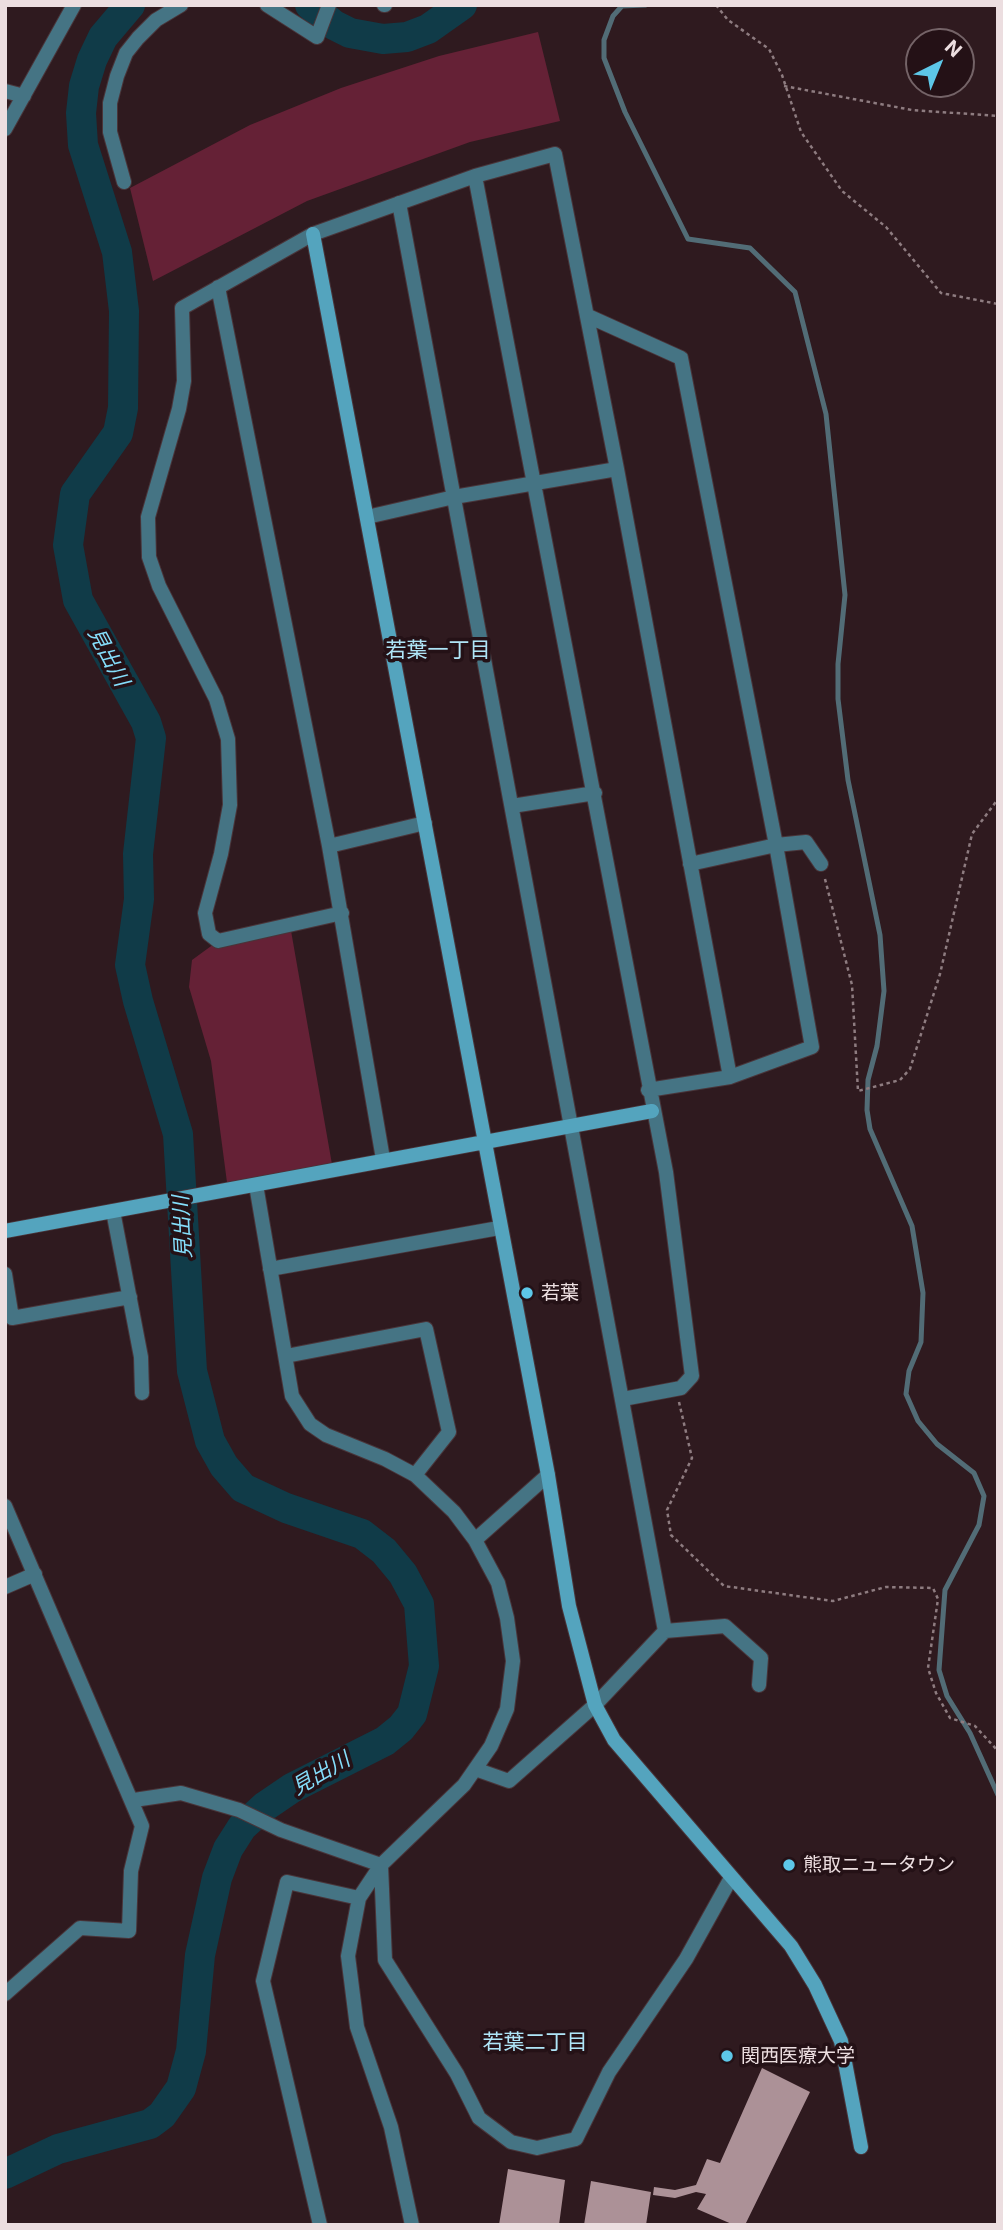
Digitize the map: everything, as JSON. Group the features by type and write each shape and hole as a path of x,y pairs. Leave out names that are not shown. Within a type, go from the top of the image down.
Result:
{"street":[{"path":"5,129 74,5"},
{"path":"124,182 110,132 110,103 117,76 126,53 138,38 156,20 181,5"},
{"path":"267,5 317,37 329,5"},
{"path":"5,91 24,96"},
{"path":"342,913 218,941 209,934 205,913 221,854 230,805 228,739 216,699 159,586 149,557 148,517 179,409 184,381 182,308 313,234 475,176 555,154 588,316 730,1077"},
{"path":"475,176 595,793 652,1111 666,1172 692,1376 676,1389 622,1399"},
{"path":"399,203 665,1631"},
{"path":"313,234 425,823 482,1141 548,1475 569,1606 595,1705 614,1740 791,1947 815,1985 841,2041 861,2147"},
{"path":"218,287 342,913 383,1159"},
{"path":"588,316 681,358 776,845 812,1047 730,1077 648,1090"},
{"path":"367,517 454,497 617,470"},
{"path":"512,806 595,793"},
{"path":"329,846 425,823"},
{"path":"690,864 776,845 806,842 821,864"},
{"path":"5,1231 572,1123 652,1111"},
{"path":"256,1185 292,1396 310,1424 326,1435 385,1459 415,1475 454,1512 475,1540 498,1583 507,1618 513,1661 507,1709 491,1746 464,1785 381,1865 359,1898 348,1956 357,2027 391,2127 412,2225"},
{"path":"113,1211 141,1357 142,1393"},
{"path":"270,1269 499,1228"},
{"path":"5,1274 12,1318 130,1297"},
{"path":"286,1356 426,1329 449,1432 415,1475"},
{"path":"475,1540 548,1475"},
{"path":"5,1506 134,1800 142,1826 131,1871 129,1931 80,1928 5,1994"},
{"path":"5,1587 35,1574"},
{"path":"475,1769 509,1781 595,1705 665,1631 725,1626 761,1658 759,1685"},
{"path":"134,1800 181,1793 239,1810 281,1830 381,1865"},
{"path":"381,1865 385,1960 457,2074 479,2118 511,2142 537,2148 576,2139 609,2072 686,1959 731,1878"},
{"path":"320,2225 263,1981 287,1882 359,1898"}],"path":[{"path":"716,5 728,20 769,49 802,132 842,191 886,226 942,293 998,304"},
{"path":"784,86 912,110 998,116"},
{"path":"998,447 998,494"},
{"path":"821,864 852,985 859,1091 900,1080 910,1069 940,974 972,834 998,799"},
{"path":"676,1389 692,1458 667,1510 671,1535 724,1586 833,1601 886,1587 933,1588 938,1599 928,1668 936,1693 950,1718 975,1726 998,1751"}],"shaded area":[{"path":"538,32 560,121 470,142 307,201 153,281 130,188 250,125 341,88 439,56"},
{"path":"290,925 333,1170 228,1190 211,1061 189,987 192,960 218,941"}],"building":[{"path":"762,2068 810,2092 745,2225 734,2225 697,2209 706,2194 696,2192 675,2198 653,2195 654,2187 675,2190 696,2185 707,2159 720,2163"},
{"path":"508,2169 565,2180 559,2225 499,2225"},
{"path":"591,2181 651,2192 646,2225 584,2225"}],"waterway":[{"name":"見出川","path":"5,2174 58,2149 150,2124 162,2115 181,2088 191,2051 200,1955 217,1878 228,1849 242,1827 264,1807 292,1788 385,1741 401,1728 412,1714 424,1666 419,1604 403,1574 384,1551 362,1534 286,1508 243,1488 224,1466 210,1441 192,1371 178,1134 138,1001 130,965 139,899 138,854 151,738 146,722 78,600 68,545 75,494 118,433 123,408 124,311 117,252 83,145 81,113 84,86 92,60 103,37 130,5"},
{"name":"見出川","path":"310,5 334,25 350,33 383,39 407,37 428,29 462,5"},
{"path":"645,5 622,6 613,16 604,40 604,58 625,112 688,239 750,248 795,292 826,414 845,595 838,664 838,699 848,780 880,935 884,991 877,1046 868,1080 867,1110 870,1129 912,1226 923,1293 921,1342 909,1371 906,1394 918,1421 937,1444 974,1473 984,1496 979,1525 945,1590 939,1670 947,1696 970,1733 998,1795"}],"place":[{"name":"若葉","path":"527,1293"},
{"name":"熊取ニュータウン","path":"789,1865"},
{"name":"関西医療大学","path":"727,2056"}],"district":[{"name":"若葉一丁目","path":"438,651"},
{"name":"若葉二丁目","path":"535,2043"}]}
